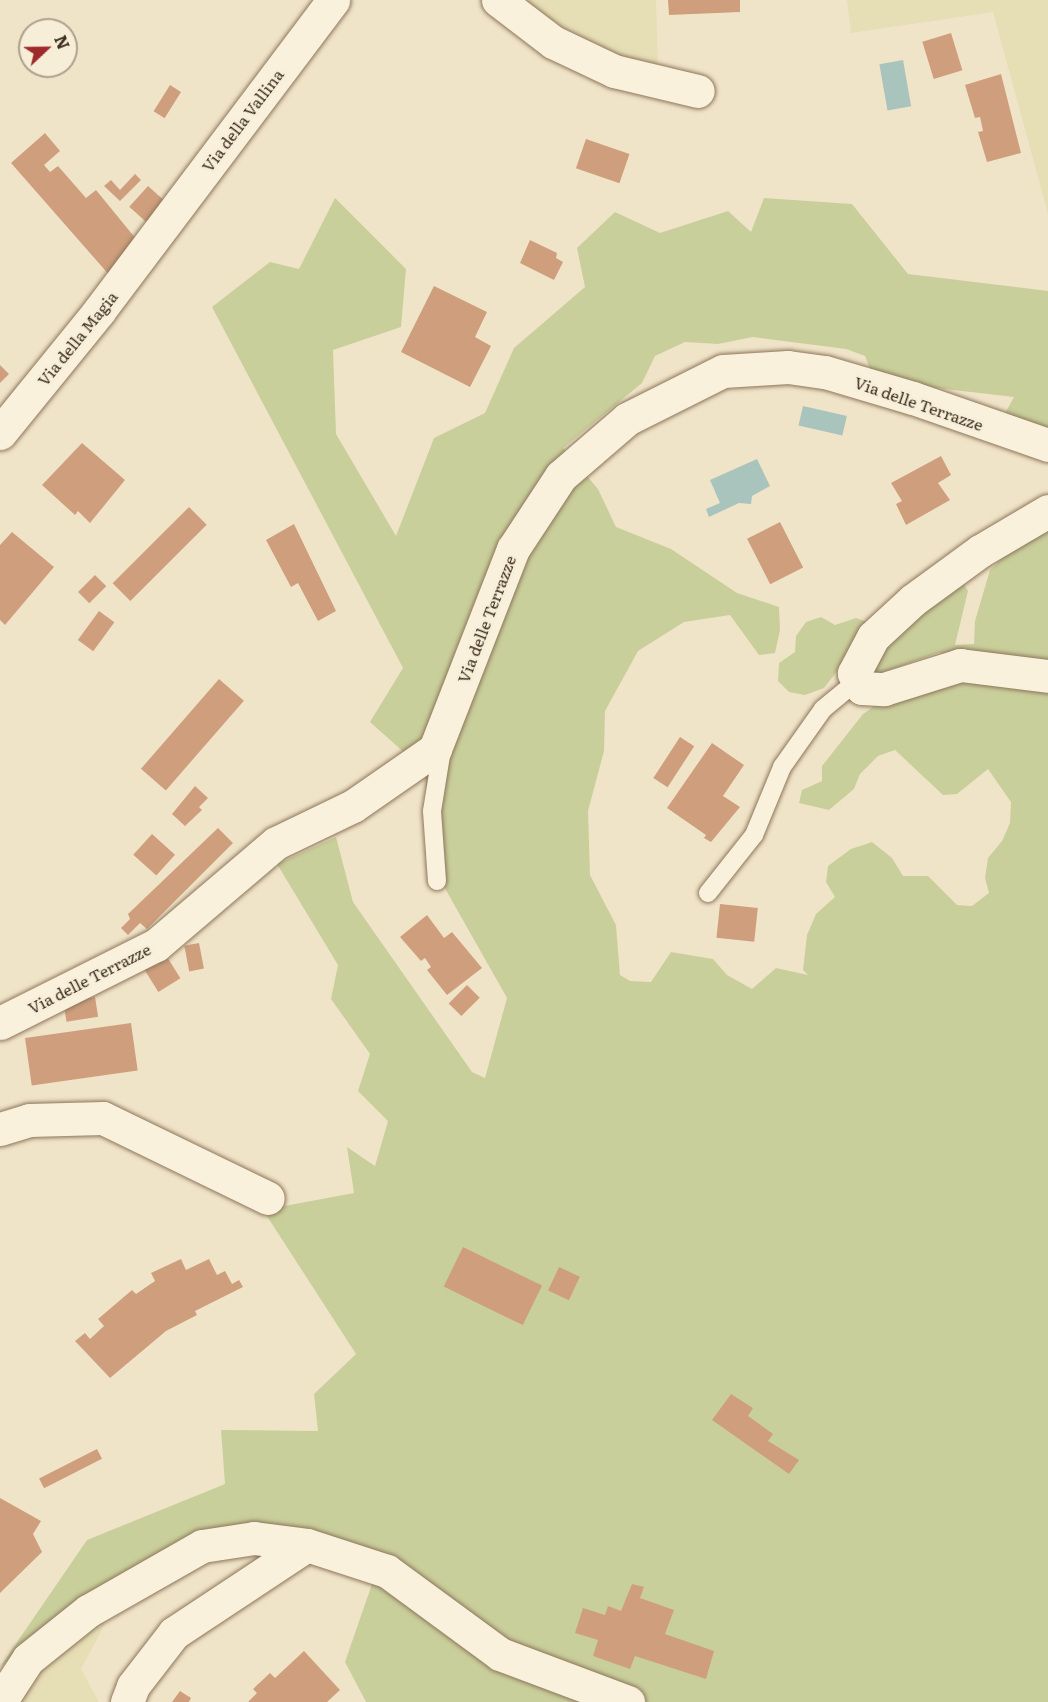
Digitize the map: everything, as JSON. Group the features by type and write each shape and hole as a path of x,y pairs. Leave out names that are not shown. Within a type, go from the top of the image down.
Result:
{"street":[{"name":"Via della Vallina","path":"153,241 333,0"},
{"path":"498,0 553,42 614,71 698,91"},
{"name":"Via della Magia","path":"0,434 153,241"},
{"name":"Via delle Terrazze","path":"0,1023 156,945 276,843 353,806 406,772 435,749 513,549 561,476 627,419 723,371 788,367 825,372 1048,445"},
{"path":"1048,511 990,545 913,600 873,637 854,673 862,688 885,689 960,665 1048,676"},
{"path":"0,1129 29,1120 103,1118 268,1198"},
{"path":"0,1701 28,1659 88,1611 202,1546 254,1538 307,1545 387,1571 500,1654 628,1702"},
{"path":"127,1702 133,1686 174,1633 307,1545"}],"lane":[{"path":"708,893 754,835 782,767 823,709 858,680"},
{"path":"437,881 432,811 445,726"}],"shaded area":[{"path":"510,0 656,0 658,69 601,58"},
{"path":"847,0 1048,0 1048,214 993,12 851,33"},
{"path":"97,1620 105,1624 81,1669 99,1702 14,1702 32,1675"}],"green space":[{"path":"335,198 406,269 401,327 333,350 336,434 396,536 434,438 485,413 514,348 585,287 577,248 615,212 660,233 728,211 751,232 764,198 852,204 908,274 1048,291 1048,430 1004,415 1014,397 910,385 872,374 865,356 846,349 753,337 718,344 685,342 655,356 642,383 563,448 598,489 616,527 671,549 737,593 779,607 780,630 775,653 759,655 730,615 684,622 638,651 605,711 604,751 588,811 590,875 616,925 620,975 630,981 651,982 671,952 713,959 727,975 752,989 776,968 808,975 803,970 807,935 816,914 835,897 826,882 828,866 851,849 872,842 892,858 903,876 928,876 957,905 972,906 989,893 985,878 988,858 1002,841 1010,823 1011,802 988,769 957,794 943,795 895,750 878,756 860,774 854,789 829,810 799,803 802,790 822,781 822,766 863,714 892,694 961,671 940,652 873,676 841,666 824,688 805,695 789,692 778,681 779,663 795,652 796,636 806,622 821,617 835,625 856,618 875,625 960,578 968,591 955,645 974,644 975,621 990,570 1030,532 1048,523 1048,1702 366,1702 345,1662 381,1558 273,1524 66,1616 0,1667 87,1540 225,1484 221,1430 318,1431 314,1394 356,1354 263,1210 354,1193 347,1147 375,1166 388,1121 358,1091 370,1054 331,999 338,965 277,864 336,837 353,902 472,1072 485,1078 507,998 425,853 426,772 370,722 403,668 212,307 270,262 299,269"}],"water":[{"path":"903,60 911,106 888,110 879,64"},
{"path":"803,406 847,416 842,436 799,425"},
{"path":"757,459 770,486 752,496 751,504 739,503 709,517 706,509 720,503 710,480"}],"building":[{"path":"668,0 740,0 740,12 669,15"},
{"path":"951,33 962,70 934,79 922,42"},
{"path":"1001,74 1021,153 987,162 978,132 983,131 980,117 975,118 965,85"},
{"path":"170,85 181,92 165,118 154,111"},
{"path":"45,133 60,151 44,165 50,172 58,166 86,198 96,190 141,245 111,277 11,163"},
{"path":"586,139 629,154 619,183 576,168"},
{"path":"135,174 141,180 120,201 104,186 111,180 120,190"},
{"path":"148,186 166,202 147,223 129,207"},
{"path":"530,240 557,253 556,258 563,262 554,280 520,263"},
{"path":"434,286 487,312 475,337 491,346 470,387 401,352"},
{"path":"0,365 9,374 0,383"},
{"path":"82,443 125,480 90,523 78,511 75,515 42,485"},
{"path":"941,456 951,475 938,483 950,500 906,525 896,504 902,501 891,483"},
{"path":"189,507 207,525 130,601 113,583"},
{"path":"780,522 803,567 770,584 747,539"},
{"path":"294,524 336,611 318,621 298,583 291,587 266,540"},
{"path":"12,532 54,567 5,625 0,620 0,545"},
{"path":"95,575 106,586 89,603 78,592"},
{"path":"99,611 114,622 93,651 78,640"},
{"path":"219,679 244,701 166,790 141,769"},
{"path":"680,737 694,746 668,787 653,778"},
{"path":"712,743 744,765 723,796 740,807 711,842 704,838 706,835 667,808"},
{"path":"195,786 208,798 199,807 202,810 185,826 172,814"},
{"path":"218,828 233,843 147,929 140,923 128,935 121,928 130,919 128,914"},
{"path":"152,834 175,855 156,876 133,855"},
{"path":"720,904 758,908 754,942 716,938"},
{"path":"427,915 444,938 452,932 482,968 447,995 427,970 431,967 425,958 421,961 400,937"},
{"path":"199,943 204,969 189,971 184,946"},
{"path":"164,952 180,978 158,992 142,966"},
{"path":"467,985 480,998 461,1016 449,1003"},
{"path":"95,997 98,1017 67,1022 63,1002"},
{"path":"131,1023 138,1071 32,1085 25,1038"},
{"path":"463,1247 542,1286 523,1325 444,1287"},
{"path":"181,1259 186,1270 209,1259 217,1275 225,1271 232,1284 239,1280 243,1287 195,1311 197,1315 166,1331 110,1378 75,1341 85,1333 90,1339 104,1326 98,1319 132,1290 136,1294 155,1281 151,1273"},
{"path":"559,1267 580,1277 569,1300 548,1291"},
{"path":"731,1394 753,1408 748,1416 773,1434 768,1441 799,1460 789,1474 712,1420"},
{"path":"97,1449 102,1459 44,1488 39,1479"},
{"path":"0,1498 41,1521 33,1534 42,1552 0,1593"},
{"path":"632,1584 644,1587 640,1598 674,1610 665,1634 714,1651 706,1679 635,1656 630,1669 593,1656 598,1640 575,1633 583,1608 605,1615 608,1606 621,1611"},
{"path":"304,1651 340,1690 327,1702 248,1702 257,1693 253,1689 270,1673 275,1678"},
{"path":"180,1691 191,1698 189,1702 172,1702"}]}
